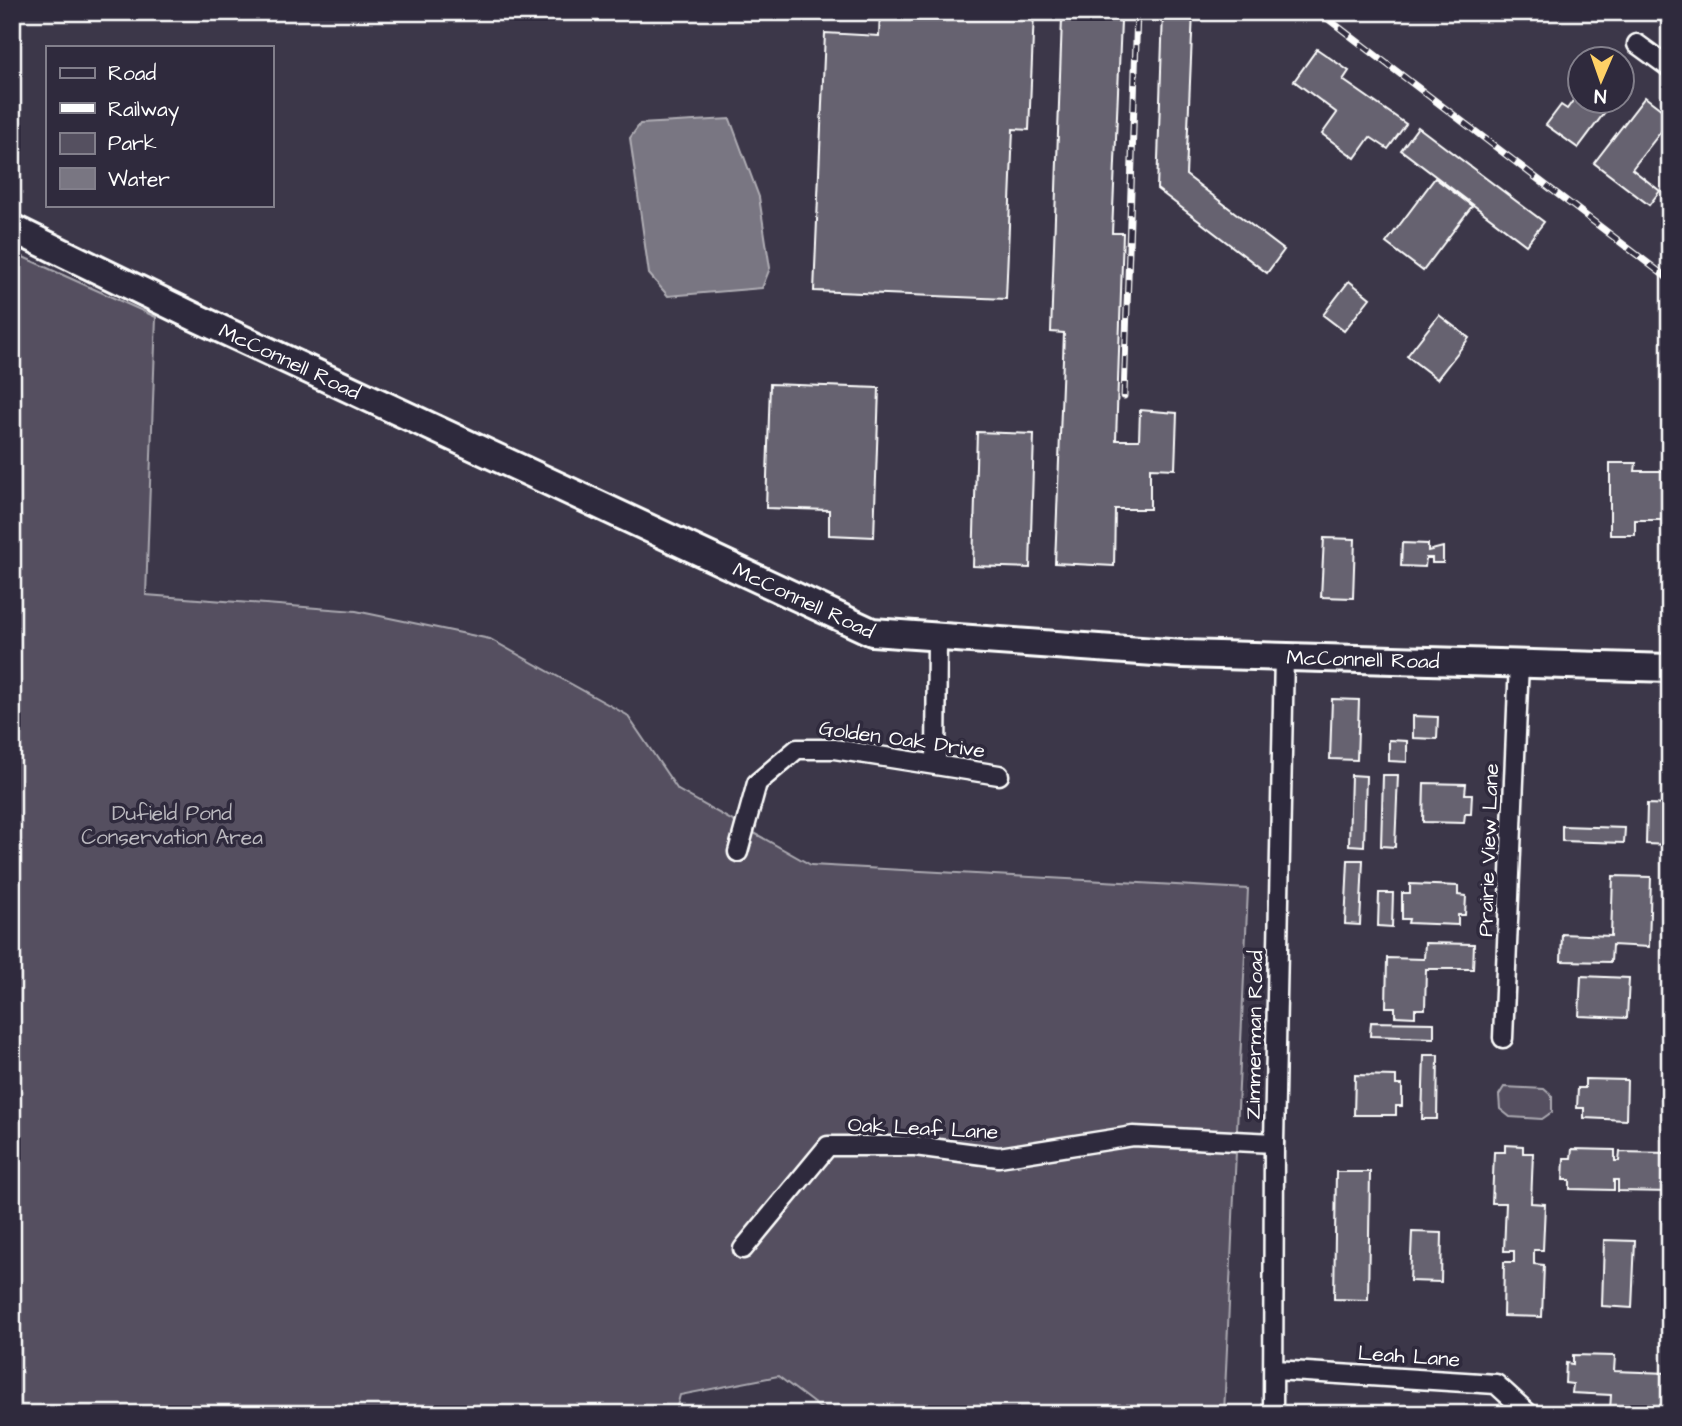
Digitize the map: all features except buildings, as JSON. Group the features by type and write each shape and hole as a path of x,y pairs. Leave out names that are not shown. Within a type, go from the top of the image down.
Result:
{"street":[{"path":"1637,44 1670,68"},
{"name":"McConnell Road","path":"12,228 195,317 872,632 1183,654 1670,668"},
{"path":"936,764 937,638"},
{"name":"Zimmerman Road","path":"1273,1414 1274,1143 1284,656"},
{"name":"Prairie View Lane","path":"1503,1038 1519,663"},
{"name":"Golden Oak Drive","path":"738,852 757,783 797,749 834,749 999,775"},
{"name":"Oak Leaf Lane","path":"743,1249 828,1146 915,1146 999,1157 1132,1136 1274,1143"},
{"name":"Leah Lane","path":"1275,1370 1496,1384 1529,1414"}],"green space":[{"name":"Dufield Pond Conservation Area","path":"12,252 156,317 146,595 356,611 490,639 627,715 678,790 811,865 1248,889 1224,1414 828,1414 778,1376 680,1395 675,1414 12,1414"},
{"path":"1504,1087 1544,1089 1552,1096 1552,1112 1542,1119 1510,1117 1500,1109 1499,1095"}],"water":[{"path":"730,119 759,197 770,268 762,288 668,296 649,274 630,138 640,124"}],"railway":[{"path":"1124,396 1137,12"},
{"path":"1319,12 1670,280"}]}
